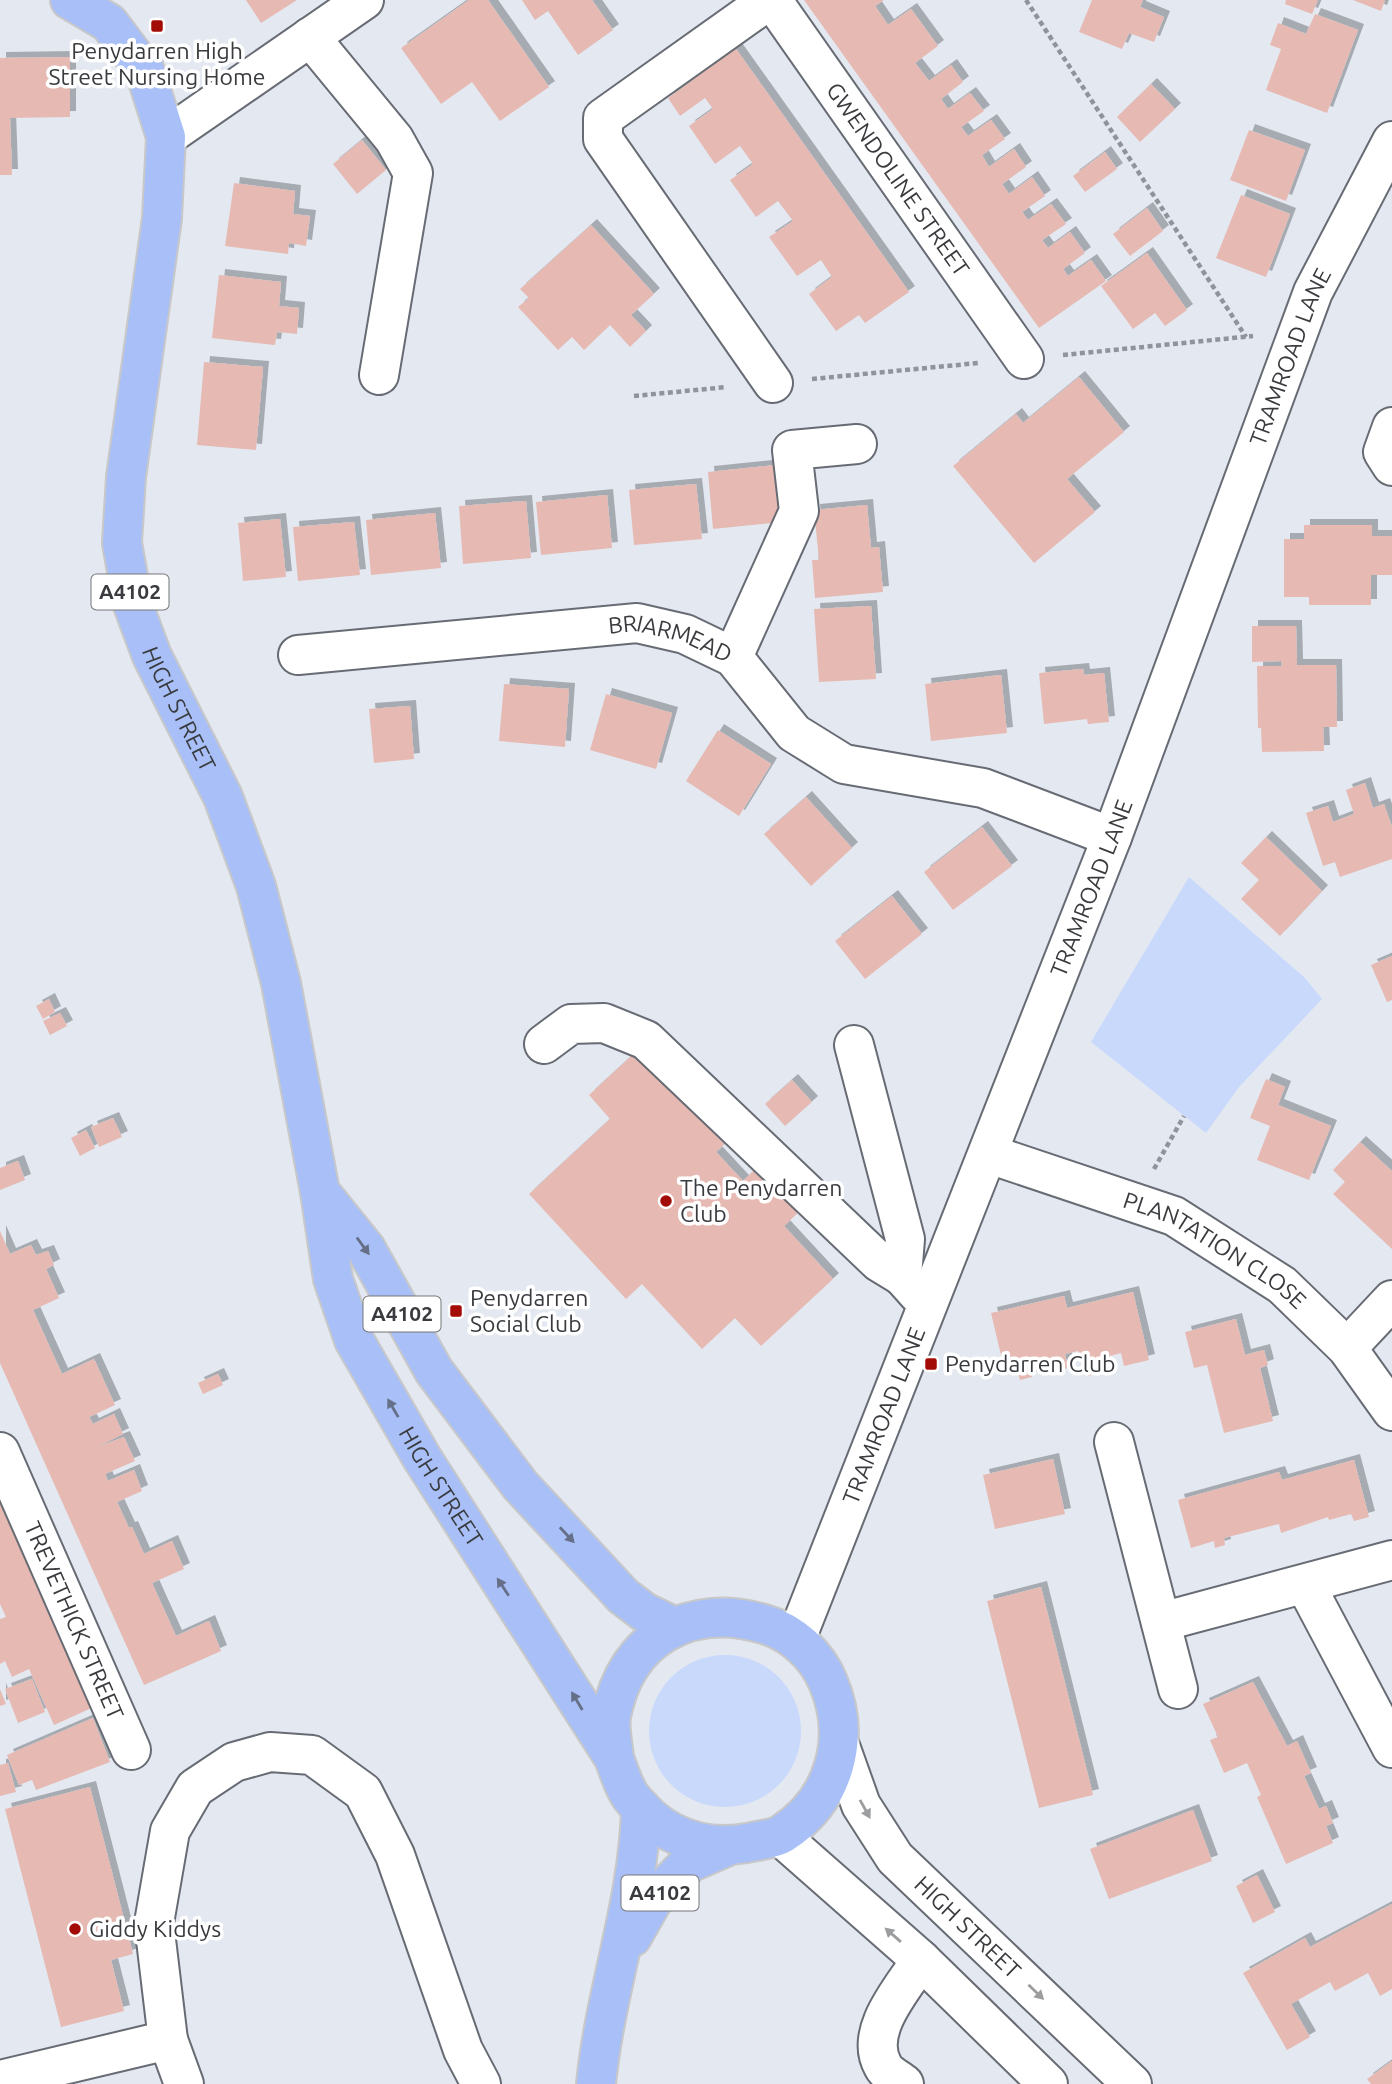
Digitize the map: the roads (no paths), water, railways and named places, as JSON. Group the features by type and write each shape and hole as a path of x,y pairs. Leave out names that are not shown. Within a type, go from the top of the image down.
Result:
{"main road":[{"name":"HIGH STREET","path":"70,0 109,23 145,71 166,137 162,218 126,477 122,543 133,605 152,656 223,797 256,886 281,983 320,1192 333,1279 354,1340 464,1527 614,1758 630,1795 657,1824 686,1840 726,1847 780,1836 800,1820 825,1789 840,1746 839,1706 823,1669 796,1639 776,1628 738,1616 697,1619 673,1626 639,1650 623,1679 611,1718 614,1758"},
{"name":"HIGH STREET","path":"320,1192 366,1249 434,1371 520,1485 623,1596 644,1612 673,1626"},
{"name":"A4102","path":"596,2084 600,2046 641,1840 641,1808"},
{"name":"A4102","path":"618,1962 653,1900 689,1863 726,1847"}],"street":[{"path":"166,137 364,0"},
{"path":"771,0 603,118 603,139 773,383"},
{"name":"GWENDOLINE STREET","path":"771,0 1024,359"},
{"path":"310,37 394,139 413,173 379,375"},
{"name":"TRAMROAD LANE","path":"796,1639 914,1290 989,1154 1112,837 1313,292 1392,141"},
{"path":"1392,427 1383,452 1392,466"},
{"path":"733,657 799,512 792,450 857,444"},
{"name":"BRIARMEAD","path":"298,655 636,623 685,634 733,657 794,733 844,764 983,788 1112,837"},
{"path":"544,1044 571,1024 604,1023 646,1040 879,1262 914,1290"},
{"path":"854,1045 905,1239 914,1290"},
{"name":"PLANTATION CLOSE","path":"989,1154 1174,1216 1282,1286 1347,1348 1392,1411"},
{"path":"1347,1348 1392,1300"},
{"path":"1114,1442 1178,1689"},
{"name":"TREVETHICK STREET","path":"0,1452 131,1750"},
{"path":"1161,1622 1392,1560"},
{"path":"1305,1584 1392,1748"},
{"name":"HIGH STREET","path":"840,1746 862,1805 895,1858 1132,2084"},
{"path":"184,2084 168,2040 154,1923 170,1831 195,1788 234,1762 270,1752 312,1755 363,1792 395,1855 463,2050 481,2084"},
{"path":"780,1836 921,1960 1048,2084"},
{"path":"904,2084 883,2067 879,2051 880,2029 921,1960"},
{"path":"0,2080 168,2040"}],"place":[{"name":"Penydarren High Street Nursing Home","path":"157,26"},
{"name":"The Penydarren Club","path":"666,1201"},
{"name":"Penydarren Social Club","path":"456,1311"},
{"name":"Penydarren Club","path":"931,1364"},
{"name":"Giddy Kiddys","path":"75,1929"}]}
